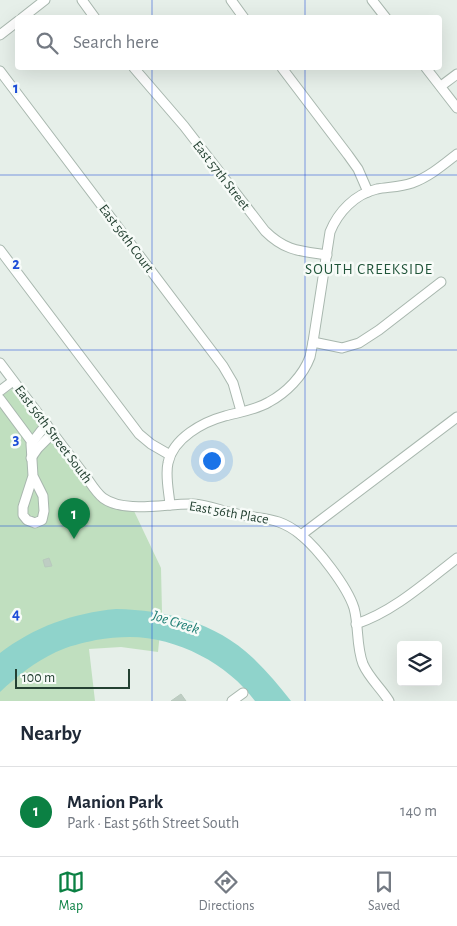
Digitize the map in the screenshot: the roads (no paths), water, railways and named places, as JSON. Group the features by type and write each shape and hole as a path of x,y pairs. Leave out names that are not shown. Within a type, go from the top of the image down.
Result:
{"street":[{"path":"26,15 45,0"},
{"path":"82,0 93,15"},
{"path":"231,0 242,15"},
{"path":"372,0 384,15"},
{"path":"0,35 15,23"},
{"name":"East 57th Street","path":"136,70 184,126 272,238 294,250 327,255"},
{"path":"284,70 358,169 368,192"},
{"path":"428,70 457,108"},
{"name":"East 56th Court","path":"0,71 223,366 233,383 241,412"},
{"path":"441,86 457,74"},
{"path":"170,505 168,463 170,455 177,445 211,421 268,403 284,392 305,367 310,357 313,342 330,232 348,205 368,192 410,184 422,179 457,154"},
{"path":"0,250 140,434 150,444 170,455"},
{"path":"313,342 342,348 359,343 441,282"},
{"name":"East 56th Street South","path":"0,363 88,481 103,498 120,505 143,507 170,505"},
{"path":"1,390 13,380"},
{"path":"0,400 32,442"},
{"path":"301,535 457,416"},
{"path":"34,476 31,444 41,431 50,429"},
{"path":"32,458 50,429"},
{"name":"East 56th Place","path":"170,505 192,504 237,514 272,519 301,535 344,587 354,610 358,646 364,666 389,701"},
{"path":"356,624 370,620 389,609 457,558"},
{"path":"232,701 243,693"}],"water":[{"name":"Joe Creek","path":"116,609 171,615 189,620 223,635 253,658 291,701 255,701 231,675 200,655 166,642 130,637 96,640 61,650 34,665 0,692 0,653 26,636 55,623 85,614"}],"place":[{"name":"Manion Park","path":"74,539"}],"district":[{"name":"SOUTH CREEKSIDE","path":"369,269"}]}
